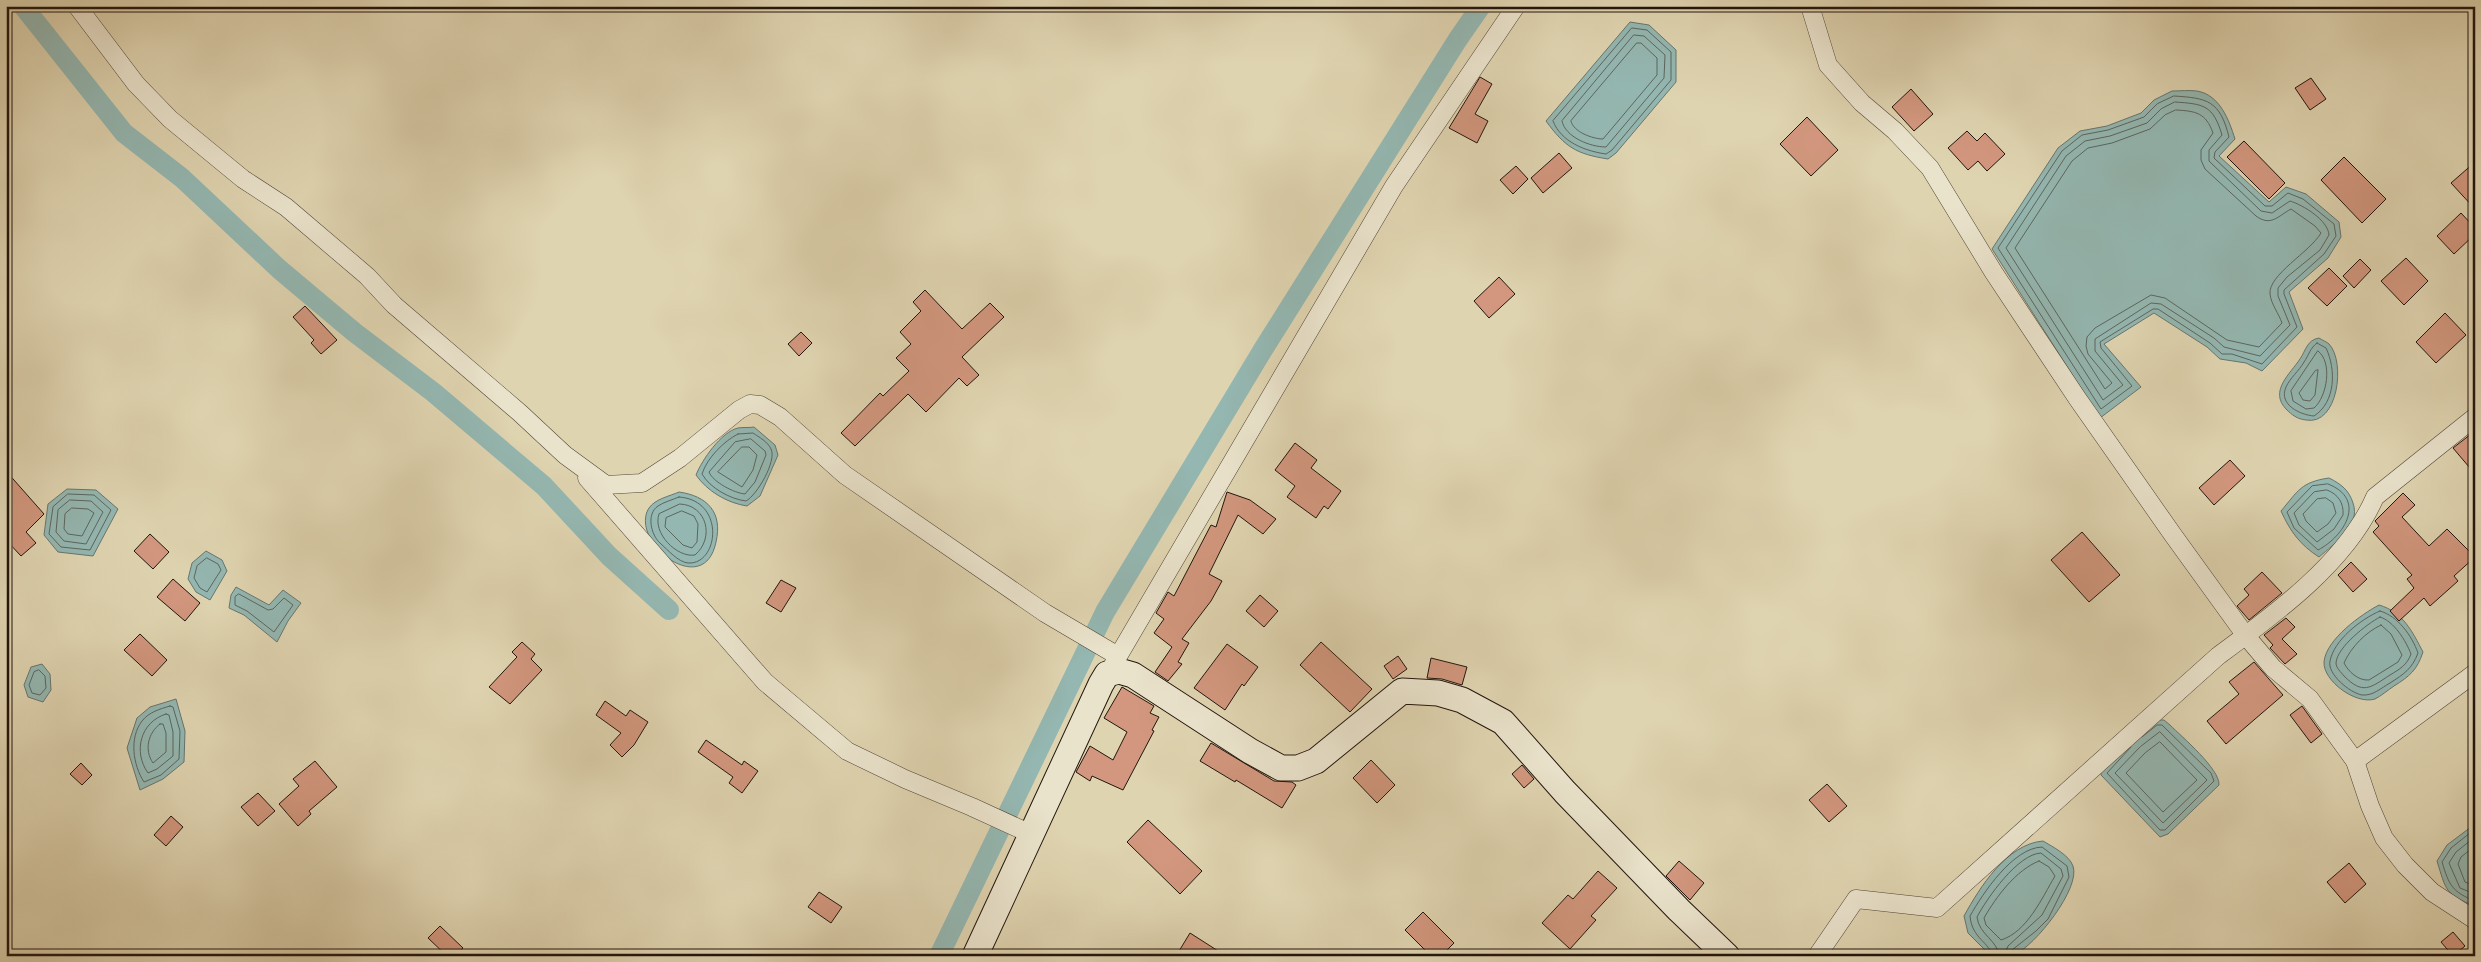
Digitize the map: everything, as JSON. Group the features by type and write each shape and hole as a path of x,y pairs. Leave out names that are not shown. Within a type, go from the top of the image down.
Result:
{"street":[{"path":"77,6 136,84 170,119 243,179 286,207 309,226 367,276 394,306 520,413 570,459 765,682 847,751 905,779 1031,834"},
{"path":"975,956 1031,834 1113,665 1394,186 1516,6"},
{"path":"1810,6 1828,65 1862,103 1895,131 1930,168 1994,273 2076,398 2246,636 2273,668 2310,699 2355,761 2370,806 2384,838 2432,892 2475,920"},
{"path":"570,459 606,485 642,483 680,458 739,410 750,404 760,405 780,417 845,475 1045,613 1119,671 1133,675 1281,768 1298,768 1316,761 1402,691 1438,693 1462,700 1503,722 1565,792 1679,910 1727,956"},
{"path":"1817,956 1856,899 1937,908 2218,656 2246,636 2326,568 2368,514 2375,497 2475,417"},
{"path":"2355,761 2475,673"}],"water":[{"path":"1630,22 1649,25 1676,50 1676,82 1616,153 1608,159 1587,155 1572,148 1559,137 1546,121"},
{"path":"2172,91 2197,91 2205,93 2218,103 2230,124 2235,139 2219,156 2269,202 2286,187 2306,194 2339,222 2341,237 2328,258 2289,292 2303,329 2262,371 2246,363 2220,359 2207,347 2154,313 2104,344 2141,387 2100,418 1992,249 2058,148 2080,131 2107,126 2141,113 2154,100"},
{"path":"2319,338 2329,344 2334,353 2338,378 2336,391 2332,403 2325,413 2317,419 2306,420 2295,416 2286,409 2281,402 2280,389 2309,343"},
{"path":"754,427 775,445 778,455 760,496 747,506 732,502 718,495 696,475 707,455 725,435 738,428"},
{"path":"2329,478 2347,491 2353,503 2353,519 2350,527 2339,540 2319,557 2306,548 2296,537 2281,511 2301,488 2312,482"},
{"path":"67,489 96,490 118,509 93,556 58,552 44,535 48,504"},
{"path":"679,492 698,497 711,507 715,514 718,531 716,542 709,559 698,566 684,566 670,560 658,549 649,536 645,521 649,508 652,505"},
{"path":"206,551 222,560 227,571 210,600 196,592 188,579 192,563"},
{"path":"236,587 269,605 283,590 301,603 288,621 277,642 244,615 229,608 231,595"},
{"path":"2379,605 2401,617 2411,630 2423,652 2418,664 2409,676 2377,698 2367,700 2350,695 2335,684 2325,669 2324,662 2326,653 2338,636 2364,614"},
{"path":"42,664 50,674 51,690 43,702 28,697 24,685 31,667"},
{"path":"176,699 185,731 184,762 163,779 140,790 127,748 137,718 150,707"},
{"path":"2156,720 2164,720 2207,762 2218,778 2219,785 2168,834 2160,837 2101,775 2101,770"},
{"path":"2475,824 2475,906 2452,895 2445,885 2437,861 2447,845"},
{"path":"2043,841 2071,862 2074,876 2070,888 2044,929 2023,949 2012,956 1991,956 1968,933 1964,916 1978,892 2006,858 2030,844"}],"building":[{"path":"1480,77 1492,84 1475,114 1488,121 1477,143 1449,128"},
{"path":"2311,78 2326,99 2310,110 2295,88"},
{"path":"1911,89 1933,114 1914,131 1892,107"},
{"path":"1807,117 1838,150 1811,176 1780,144"},
{"path":"1967,131 1977,141 1985,133 2005,154 1987,171 1978,161 1968,170 1948,148"},
{"path":"2244,141 2285,183 2269,199 2227,157"},
{"path":"1559,153 1572,168 1543,193 1531,178"},
{"path":"2344,157 2386,199 2362,223 2321,180"},
{"path":"2475,162 2475,209 2451,183"},
{"path":"1516,166 1528,179 1513,194 1500,180"},
{"path":"2461,213 2475,228 2475,234 2454,254 2437,236"},
{"path":"2406,258 2428,281 2404,305 2381,281"},
{"path":"2360,259 2371,270 2354,288 2343,276"},
{"path":"2329,268 2347,286 2327,306 2308,288"},
{"path":"1499,277 1515,294 1489,318 1474,301"},
{"path":"925,290 962,329 990,303 1004,317 962,357 979,375 967,386 959,378 926,412 908,394 855,446 841,433 880,393 883,396 909,371 896,358 911,344 900,332 921,311 913,302"},
{"path":"305,306 337,340 321,354 311,343 314,340 293,317"},
{"path":"2445,313 2466,335 2436,363 2416,342"},
{"path":"801,332 812,343 799,356 788,344"},
{"path":"2475,431 2475,474 2453,448"},
{"path":"1295,443 1317,460 1311,468 1341,491 1328,509 1324,506 1316,518 1287,497 1295,486 1275,470"},
{"path":"2230,460 2245,476 2214,505 2199,488"},
{"path":"6,471 44,514 26,532 36,543 21,556 6,540"},
{"path":"1227,492 1250,500 1276,519 1263,534 1238,515 1209,574 1222,581 1211,601 1182,639 1189,643 1178,662 1182,664 1168,681 1155,672 1172,647 1154,633 1164,619 1156,613 1168,592 1174,596 1211,525 1216,527"},
{"path":"2403,493 2415,505 2402,517 2429,546 2447,529 2475,557 2454,576 2458,581 2430,606 2424,598 2399,621 2390,611 2414,588 2407,579 2412,575 2373,532 2379,526 2375,521"},
{"path":"2082,532 2120,575 2089,602 2051,560"},
{"path":"150,534 169,552 153,569 134,551"},
{"path":"2351,562 2367,579 2353,592 2338,575"},
{"path":"2262,572 2282,593 2249,620 2237,606 2249,595 2244,589"},
{"path":"173,579 200,603 185,621 157,597"},
{"path":"781,580 796,588 781,612 766,603"},
{"path":"1260,595 1278,611 1264,627 1246,611"},
{"path":"2286,618 2295,627 2282,639 2297,654 2285,664 2270,648 2273,645 2264,635"},
{"path":"140,634 167,660 152,676 124,650"},
{"path":"522,642 535,654 531,659 542,670 510,704 489,687 517,657 512,652"},
{"path":"1321,642 1372,689 1350,712 1300,665"},
{"path":"1227,644 1258,667 1244,686 1242,684 1225,710 1194,688"},
{"path":"1398,656 1407,669 1393,679 1384,666"},
{"path":"1431,658 1467,667 1462,685 1442,679 1427,678"},
{"path":"2254,662 2283,695 2226,744 2207,721 2239,694 2229,682"},
{"path":"1122,687 1154,706 1150,713 1159,717 1152,730 1154,731 1123,790 1092,776 1090,781 1076,772 1090,746 1113,760 1127,732 1104,718"},
{"path":"605,701 626,716 630,710 648,722 634,745 622,757 610,745 621,733 596,715"},
{"path":"2302,706 2322,734 2311,743 2290,715"},
{"path":"706,740 742,765 744,761 758,771 742,793 729,783 733,777 698,752"},
{"path":"1211,743 1274,781 1292,782 1296,785 1282,808 1200,761"},
{"path":"1371,760 1395,785 1377,803 1353,778"},
{"path":"315,761 337,787 309,811 311,814 298,826 279,804 299,786 293,779"},
{"path":"81,763 92,775 82,785 70,774"},
{"path":"1522,765 1534,779 1524,788 1512,774"},
{"path":"1827,784 1847,806 1829,822 1809,800"},
{"path":"258,793 275,811 258,826 241,807"},
{"path":"171,816 183,827 166,846 154,835"},
{"path":"1148,820 1202,871 1180,894 1127,842"},
{"path":"1679,861 1704,883 1690,900 1666,876"},
{"path":"2349,863 2366,884 2345,903 2327,882"},
{"path":"1598,871 1617,888 1591,916 1596,920 1570,949 1542,923 1568,895 1573,899"},
{"path":"819,892 842,907 831,923 808,907"},
{"path":"1423,912 1454,943 1441,956 1431,956 1405,930"},
{"path":"440,926 463,948 455,956 447,956 428,938"},
{"path":"2453,932 2465,946 2453,956 2441,942"},
{"path":"1190,933 1226,956 1176,956"}],"waterway":[{"path":"23,6 124,133 182,178 279,269 354,332 433,392 544,486 609,556 669,610"},
{"path":"939,956 1105,612 1264,348 1458,39 1481,6"}]}
